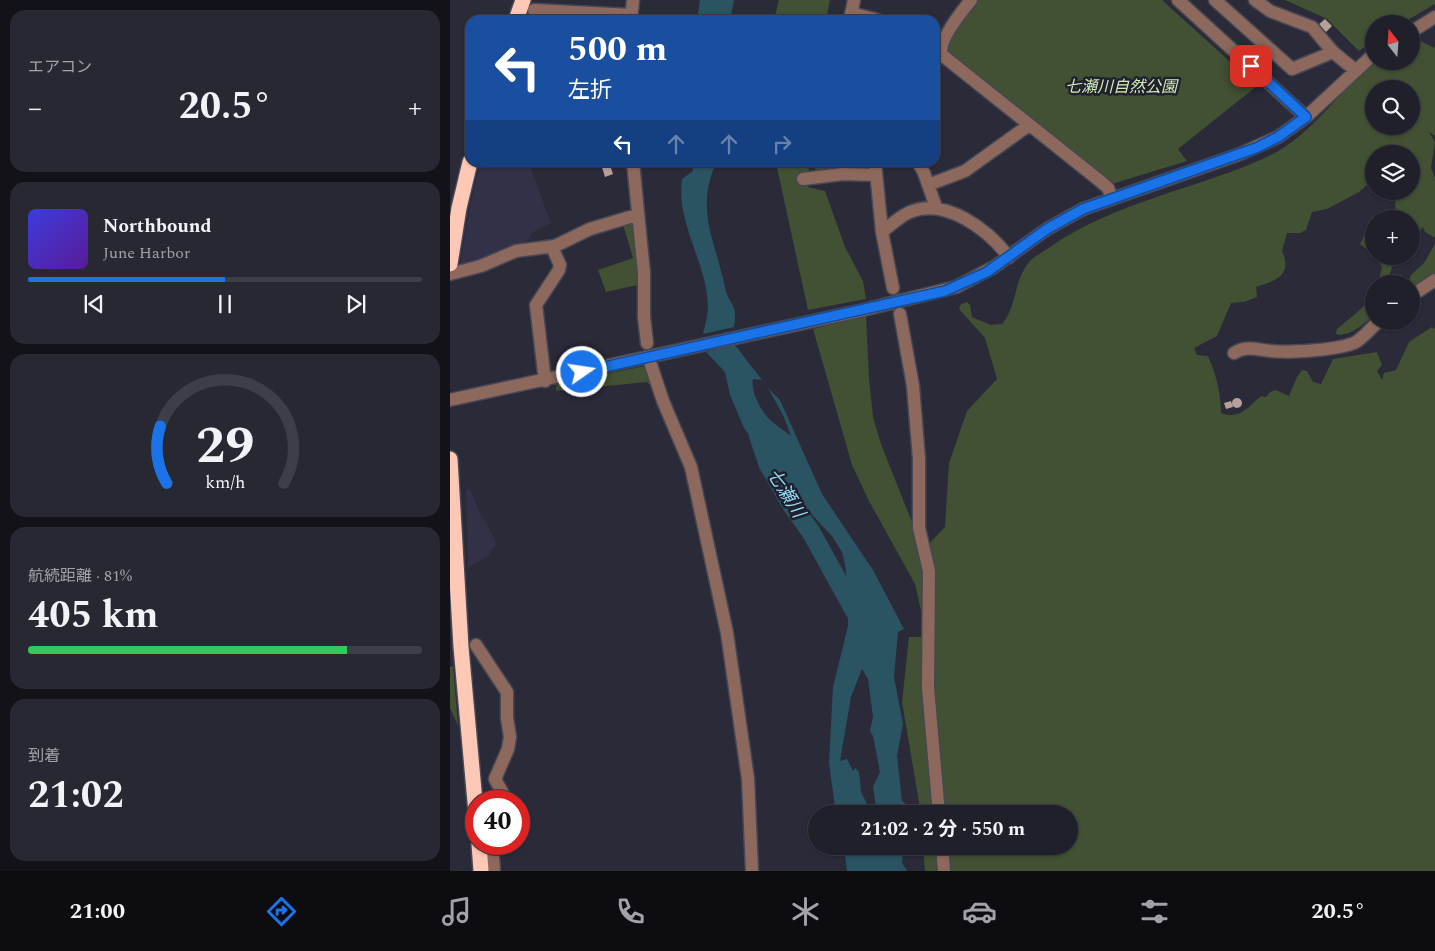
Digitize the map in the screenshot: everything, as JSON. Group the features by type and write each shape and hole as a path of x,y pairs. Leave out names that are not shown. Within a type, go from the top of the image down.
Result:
{"highway":[{"path":"520,15 529,5"},
{"path":"450,264 459,208 469,167"},
{"path":"450,459 461,647 474,790"},
{"path":"480,855 482,871"}],"street":[{"path":"631,15 632,0"},
{"path":"940,48 944,39 971,0"},
{"path":"1178,0 1306,117"},
{"path":"1215,0 1292,69 1333,52"},
{"path":"1254,0 1270,11 1312,27 1333,52 1355,70"},
{"path":"529,5 607,15"},
{"path":"1420,26 1435,17"},
{"path":"940,55 1100,181 1108,188 1112,198"},
{"path":"450,400 545,381 675,350 945,291 976,278 1057,222 1112,198 1256,148 1278,137 1306,117 1365,62"},
{"path":"928,185 965,171 1029,126"},
{"path":"633,167 644,273 644,326 646,343"},
{"path":"920,167 936,207"},
{"path":"803,179 875,169 882,232 893,288"},
{"path":"882,232 908,213 936,207 981,228 1009,257"},
{"path":"450,274 481,266 516,251 552,247 590,229 638,216"},
{"path":"545,381 536,305 559,270 560,264 552,247"},
{"path":"1420,290 1435,280"},
{"path":"900,314 913,386 919,459 920,528 929,571 928,688 938,805"},
{"path":"1234,353 1240,350 1258,348 1274,352 1342,347 1358,341 1370,330"},
{"path":"651,365 659,391 691,466 727,633 748,779 752,871"},
{"path":"476,645 507,692 507,718 510,737 508,749 495,778 501,790"},
{"path":"493,855 494,871"},
{"path":"943,855 944,871"}],"shaded area":[{"path":"479,167 530,167 551,223 533,232 523,248 461,268 461,257"},
{"path":"470,489 496,544 487,557 468,568 466,490"}],"green space":[{"path":"779,0 830,0 827,15 775,15"},
{"name":"七瀬川自然公園","path":"977,0 1162,0 1257,86 1178,149 1187,161 1112,184 948,56 946,48 964,17"},
{"path":"1285,0 1435,0 1435,4 1416,15 1365,15 1365,47 1359,51 1327,19"},
{"path":"1420,41 1435,48 1435,136 1429,132 1435,142 1431,168 1435,178 1435,238 1425,232 1423,227 1420,230 1420,210 1396,210 1395,200 1420,200 1420,145 1365,145 1365,187 1327,209 1312,212 1306,230 1300,233 1287,233 1282,251 1285,266 1281,276 1256,287 1257,297 1244,302 1231,303 1217,336 1194,348 1197,355 1208,356 1211,363 1219,391 1221,413 1233,415 1239,414 1261,396 1266,397 1270,392 1276,390 1289,396 1302,370 1307,371 1313,382 1321,384 1333,359 1377,352 1382,365 1377,371 1382,380 1384,373 1396,370 1409,342 1432,327 1435,329 1435,871 925,871 924,855 1078,855 1078,805 919,805 902,702 909,637 927,637 915,584 869,501 852,465 813,329 866,316 873,417 881,444 923,550 945,527 949,463 967,411 997,379 985,338 959,309 961,304 967,302 970,305 972,317 991,325 1002,324 1011,309 1021,275 1031,260 1078,230 1104,217 1240,168 1283,148 1311,126 1365,69 1420,70"},
{"path":"777,167 809,167 808,187 825,191 845,247 863,281 866,299 808,310"},
{"path":"811,167 841,168 822,172"},
{"path":"622,221 634,221 642,284 606,292 598,270 633,258"},
{"path":"1365,234 1365,248 1360,244"},
{"path":"1435,244 1435,272 1420,282 1420,275 1411,275 1424,263"},
{"path":"1381,265 1391,265 1389,275 1380,275"},
{"path":"1365,304 1365,323 1346,334 1336,334 1337,329"},
{"path":"645,366 654,390 647,382 556,391 556,384"},
{"path":"453,666 458,726 450,708 450,667"}],"water":[{"path":"700,0 734,0 731,15 698,15"},
{"path":"692,167 715,167 707,196 709,225 727,293 735,313 734,327 703,334 708,310 706,290 703,274 683,212 681,196 682,179 693,171"},
{"path":"735,345 762,380 753,379 752,384 763,411 771,421 791,436 784,417 768,388 780,400 822,494 873,570 904,629 898,632 894,677 903,724 897,756 902,801 907,805 876,805 873,787 880,772 873,736 870,731 873,717 868,679 862,669 851,697 840,761 847,759 853,771 855,768 859,772 861,792 868,805 835,805 829,763 833,687 848,626 848,588 842,552 832,536 799,501 744,428 730,395 725,372 706,352"},
{"path":"845,855 902,855 902,863 907,871 847,871"}],"building":[{"path":"1325,19 1332,26 1326,32 1318,25"},
{"path":"602,167 611,167 613,174 605,177"},
{"path":"1237,398 1242,403 1237,408 1232,403"},
{"path":"1231,401 1233,407 1226,409 1224,403"}],"waterway":[{"name":"七瀬川","path":"758,434 768,464 791,504 811,532 859,619"}],"route":[{"path":"582,372 936,294 976,278 1070,215 1098,203 1256,148 1278,137 1306,117 1251,66"}]}
